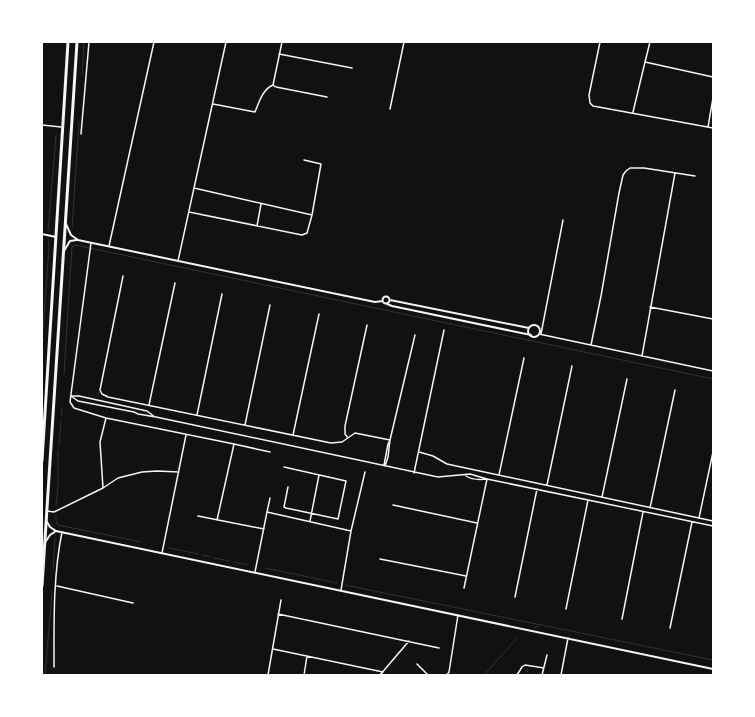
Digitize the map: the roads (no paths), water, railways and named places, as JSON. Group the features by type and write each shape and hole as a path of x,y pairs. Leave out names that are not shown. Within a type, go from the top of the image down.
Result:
{"highway":[{"path":"42,461 68,42"},
{"path":"42,586 77,42"}],"street":[{"path":"81,134 89,42"},
{"path":"109,246 154,42"},
{"path":"178,261 226,42"},
{"path":"213,104 255,112 260,100 268,88 273,85 282,42"},
{"path":"390,108 404,42"},
{"path":"600,42 589,95 590,103 593,106 633,112 713,128"},
{"path":"633,112 650,42"},
{"path":"279,54 352,68"},
{"path":"645,62 713,77"},
{"path":"273,85 276,88 327,97"},
{"path":"708,127 713,98"},
{"path":"42,125 63,127"},
{"path":"189,212 305,234 307,233 312,215 321,164 304,160"},
{"path":"591,345 601,296 618,193 623,175 630,168 636,168 695,176"},
{"path":"642,356 675,173"},
{"path":"194,188 312,215"},
{"path":"257,226 261,204"},
{"path":"540,334 563,220"},
{"path":"65,221 71,235 78,240 91,244 109,246 375,302 383,301 384,298 388,297 390,300 529,328 532,326 537,326 540,330 540,334"},
{"path":"42,234 56,237"},
{"path":"63,256 70,241 78,240"},
{"path":"91,244 70,402 74,408 106,418 270,452"},
{"path":"124,276 100,390 102,394 108,397 335,444 342,442 355,433 390,440"},
{"path":"149,405 175,283"},
{"path":"197,415 222,294"},
{"path":"387,304 390,300"},
{"path":"383,301 384,304 426,314 536,337 540,334 713,371"},
{"path":"245,425 270,305"},
{"path":"650,307 713,319"},
{"path":"293,435 319,314"},
{"path":"348,438 345,434 345,426 367,325"},
{"path":"529,328 531,336"},
{"path":"414,472 444,330"},
{"path":"384,466 388,444 415,336"},
{"path":"499,475 524,358"},
{"path":"547,486 572,366"},
{"path":"602,497 627,379"},
{"path":"650,508 675,390"},
{"path":"71,396 79,396 135,408 147,411 156,417"},
{"path":"71,396 78,401 438,477 470,474 487,479 713,526"},
{"path":"134,412 135,408"},
{"path":"146,416 147,411"},
{"path":"102,488 100,442 106,418"},
{"path":"162,553 186,435"},
{"path":"217,520 234,444"},
{"path":"418,452 433,456 447,464 713,521"},
{"path":"699,518 713,452"},
{"path":"284,467 346,481 338,519 284,507 288,487"},
{"path":"47,511 54,512 102,488 118,478 142,472 178,472"},
{"path":"341,590 351,531 365,472"},
{"path":"310,522 319,475"},
{"path":"465,475 479,480 487,479"},
{"path":"464,588 487,479"},
{"path":"514,597 537,489"},
{"path":"255,572 270,498"},
{"path":"566,609 588,500"},
{"path":"394,505 477,523"},
{"path":"268,512 351,531"},
{"path":"622,619 644,512"},
{"path":"198,516 264,529"},
{"path":"46,521 50,527 56,531 713,668"},
{"path":"670,628 692,522"},
{"path":"45,545 47,539 56,531"},
{"path":"54,667 56,586 62,532"},
{"path":"380,559 466,576"},
{"path":"56,586 133,603"},
{"path":"268,675 280,600"},
{"path":"278,614 439,648"},
{"path":"447,675 449,672 458,615"},
{"path":"561,675 568,638"},
{"path":"380,675 409,641"},
{"path":"272,649 383,672"},
{"path":"304,675 308,656"},
{"path":"542,675 547,656"},
{"path":"416,664 428,675"},
{"path":"517,675 525,665 544,668"}],"waterway":[{"path":"82,74 84,42"},
{"path":"72,229 79,122"},
{"path":"48,231 56,136"},
{"path":"43,330 49,247 48,239"},
{"path":"64,374 72,247 75,245 713,379"},
{"path":"61,416 62,408"},
{"path":"59,445 61,422"},
{"path":"56,506 58,486 58,450"},
{"path":"56,515 58,525 141,542"},
{"path":"53,569 55,538"},
{"path":"169,548 198,554"},
{"path":"202,555 210,557"},
{"path":"214,558 230,561"},
{"path":"234,562 247,565"},
{"path":"265,568 337,583"},
{"path":"345,585 713,660"},
{"path":"45,675 52,593"},
{"path":"534,628 539,626"},
{"path":"484,675 518,637"}]}
